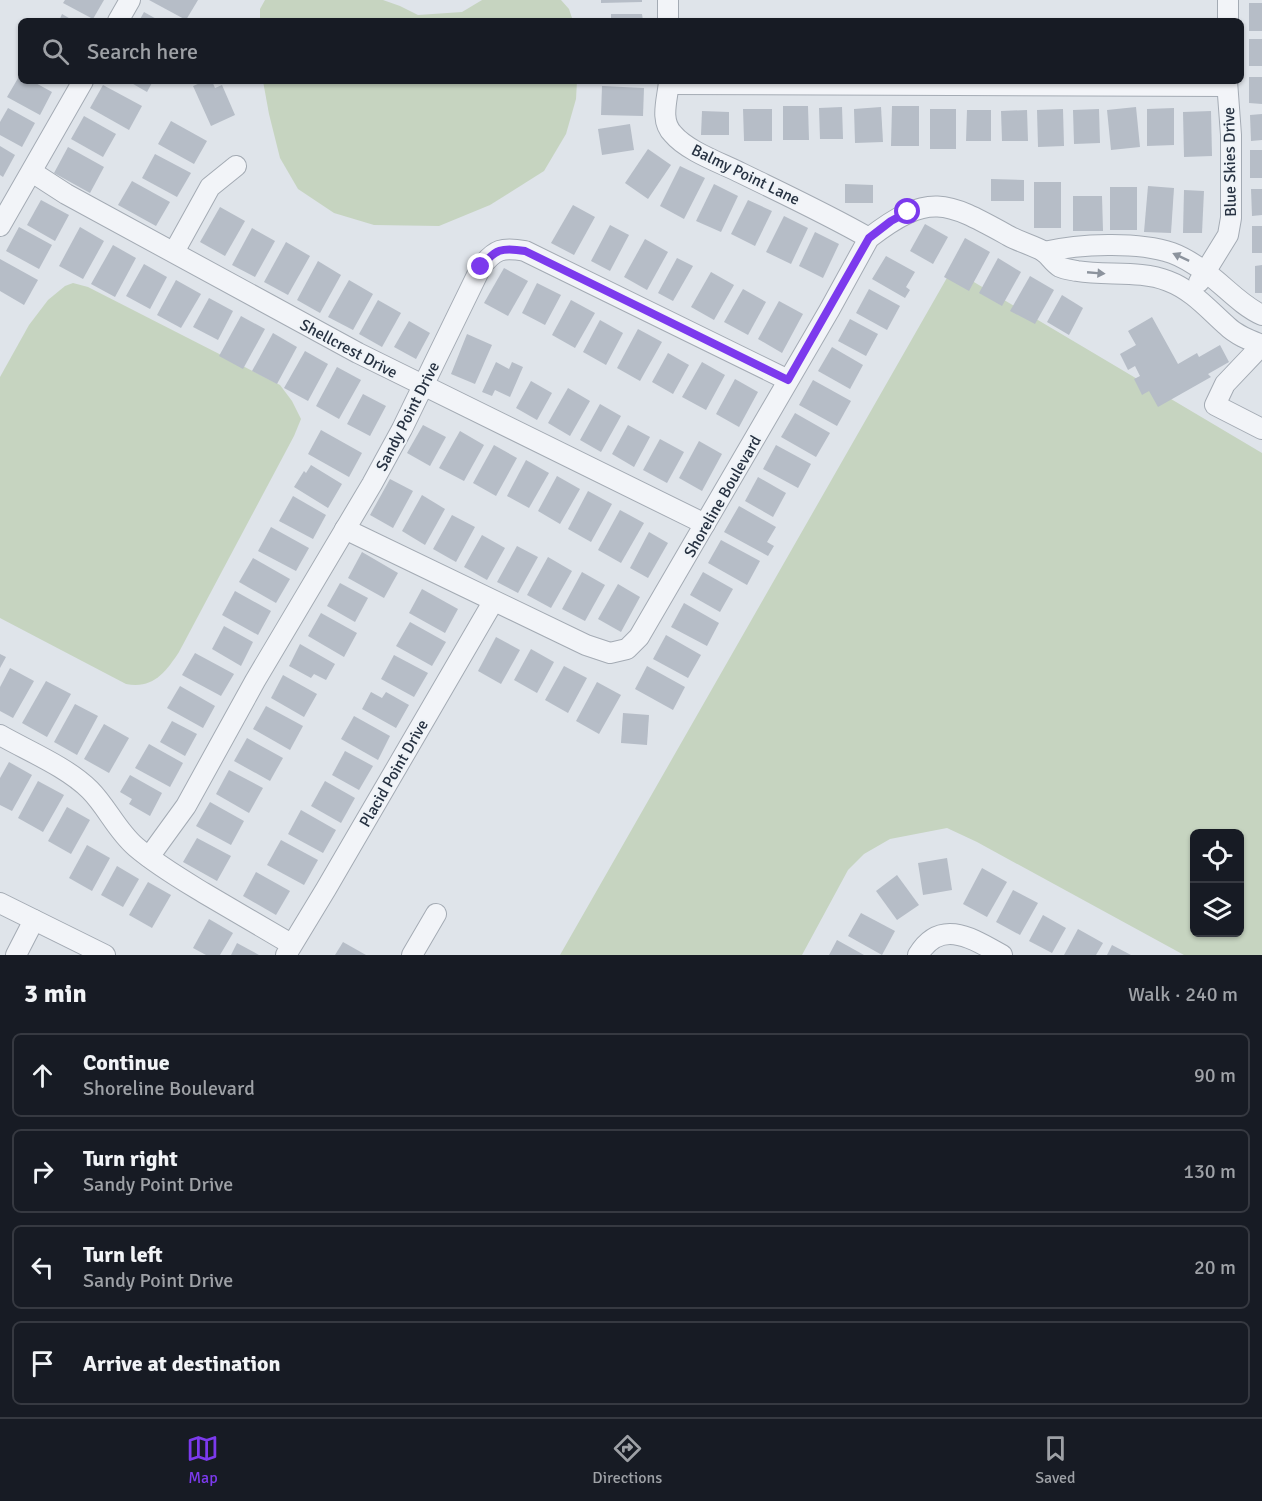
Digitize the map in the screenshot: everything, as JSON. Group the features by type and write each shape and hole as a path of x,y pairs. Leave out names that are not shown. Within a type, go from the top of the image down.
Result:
{"street":[{"path":"120,18 130,0"},
{"path":"668,0 668,18"},
{"path":"1228,0 1228,18"},
{"path":"0,226 81,84"},
{"name":"Balmy Point Lane","path":"669,84 665,118 672,134 706,155 830,215 869,238"},
{"name":"Blue Skies Drive","path":"1191,293 1228,235 1231,218 1231,135 1227,84"},
{"path":"174,252 210,187 236,166"},
{"name":"Shellcrest Drive","path":"32,172 66,194 358,353 705,524"},
{"name":"Shoreline Boulevard","path":"345,529 586,645 610,653 627,649 639,638 869,238 891,221 924,207 942,206 960,210 1044,252 1060,267 1092,273 1149,275 1169,281 1191,293 1227,326 1262,345"},
{"path":"1044,252 1071,246 1131,246 1171,252 1206,272 1244,305 1262,315"},
{"name":"Sandy Point Drive","path":"149,857 186,806 255,681 397,438 481,267 492,253 508,248 525,251 788,380"},
{"path":"1262,345 1225,384 1215,405 1262,429"},
{"name":"Placid Point Drive","path":"149,857 288,950 493,602"},
{"path":"0,735 74,777 88,788 134,846 149,857"},
{"path":"0,903 105,955"},
{"path":"412,955 436,914"},
{"path":"16,955 34,920"},
{"path":"918,955 923,946 936,937 952,933 969,937 1002,955"}],"green space":[{"path":"265,0 383,0 418,15 462,12 482,0 561,0 569,9 572,18 260,18 260,9"},
{"path":"264,84 577,84 576,99 566,134 544,171 490,205 439,226 374,225 334,213 298,189 280,158"},
{"path":"952,269 1262,453 1262,955 1184,955 977,842 947,828 890,839 864,854 848,870 802,955 560,955"},
{"path":"73,283 88,287 280,385 292,401 301,419 179,652 163,673 144,684 126,684 0,618 0,377 29,325 48,300 65,286"}],"building":[{"path":"65,0 104,0 94,18 63,3"},
{"path":"149,0 198,0 187,18 182,18"},
{"path":"601,0 642,0 642,2 601,3"},
{"path":"1249,3 1262,3 1262,31 1249,31"},
{"path":"144,12 155,18 141,18"},
{"path":"611,14 642,14 643,18 611,18"},
{"path":"1249,39 1262,39 1262,66 1249,66"},
{"path":"1249,77 1262,77 1262,104 1249,103"},
{"path":"18,78 18,84 37,84 52,92 40,115 7,97"},
{"path":"133,84 151,84 147,92"},
{"path":"213,84 215,88 222,85 235,115 211,126 193,86"},
{"path":"103,85 142,106 129,130 90,108"},
{"path":"602,86 644,88 643,116 601,115"},
{"path":"783,106 808,106 809,140 783,140"},
{"path":"892,106 919,106 919,146 891,146"},
{"path":"842,107 843,139 820,139 819,108"},
{"path":"881,107 883,142 855,143 854,109"},
{"path":"1136,107 1140,147 1111,150 1107,110"},
{"path":"8,108 35,123 22,147 0,135 0,122"},
{"path":"1174,108 1174,145 1147,146 1147,109"},
{"path":"743,109 772,109 772,141 744,141"},
{"path":"930,109 956,109 956,149 930,149"},
{"path":"1063,109 1064,146 1038,147 1037,110"},
{"path":"1099,109 1100,143 1074,144 1073,110"},
{"path":"967,110 991,110 991,141 966,141"},
{"path":"1027,110 1028,141 1002,141 1001,111"},
{"path":"702,111 729,112 729,135 701,135"},
{"path":"1211,111 1212,156 1184,157 1183,112"},
{"path":"1262,114 1262,140 1251,141 1250,115"},
{"path":"84,116 116,134 103,157 71,139"},
{"path":"171,121 207,141 194,164 158,144"},
{"path":"630,124 634,150 602,155 598,129"},
{"path":"0,146 15,155 3,177 0,175"},
{"path":"68,147 104,167 90,193 54,173"},
{"path":"648,149 671,165 648,199 625,183"},
{"path":"1250,150 1262,150 1262,178 1250,178"},
{"path":"155,154 191,173 177,197 142,178"},
{"path":"680,166 705,178 684,219 660,206"},
{"path":"991,179 1024,180 1024,201 991,201"},
{"path":"132,181 170,202 156,226 118,205"},
{"path":"1034,182 1061,182 1061,228 1034,228"},
{"path":"714,184 738,196 721,232 696,221"},
{"path":"845,184 873,185 873,203 845,203"},
{"path":"1148,186 1174,188 1171,233 1144,232"},
{"path":"1110,187 1137,187 1137,230 1110,230"},
{"path":"1251,189 1262,189 1262,215 1252,216"},
{"path":"1184,190 1204,191 1202,233 1183,233"},
{"path":"1073,196 1102,196 1103,231 1073,231"},
{"path":"41,200 69,215 55,241 27,225"},
{"path":"748,200 772,211 755,246 731,234"},
{"path":"573,205 595,217 574,255 551,243"},
{"path":"220,207 245,221 225,256 200,242"},
{"path":"784,216 808,228 791,264 766,252"},
{"path":"925,224 948,237 933,264 910,251"},
{"path":"610,225 629,235 610,271 591,261"},
{"path":"1252,226 1262,226 1262,253 1252,253"},
{"path":"19,227 52,245 39,269 6,251"},
{"path":"80,227 104,241 83,279 59,266"},
{"path":"252,228 275,241 255,277 232,265"},
{"path":"815,232 839,244 823,278 799,266"},
{"path":"965,238 990,252 969,291 944,277"},
{"path":"645,239 668,252 647,290 624,277"},
{"path":"286,242 310,256 288,295 264,282"},
{"path":"113,245 136,258 115,297 91,284"},
{"path":"886,256 915,272 906,287 910,290 905,298 872,279"},
{"path":"677,258 693,266 673,301 658,293"},
{"path":"998,258 1021,272 1002,306 979,293"},
{"path":"0,259 38,280 24,305 0,291"},
{"path":"318,261 341,275 320,313 297,300"},
{"path":"144,264 167,277 150,309 126,296"},
{"path":"1262,265 1262,293 1255,293 1255,266"},
{"path":"504,268 528,281 508,316 484,303"},
{"path":"711,272 734,285 714,320 691,307"},
{"path":"1030,276 1054,290 1035,324 1010,311"},
{"path":"176,280 201,294 181,328 157,315"},
{"path":"349,280 373,294 353,330 328,317"},
{"path":"537,283 561,295 545,325 522,313"},
{"path":"743,289 766,302 748,335 724,322"},
{"path":"869,289 900,306 887,330 856,313"},
{"path":"1062,295 1083,308 1069,335 1047,322"},
{"path":"209,298 233,311 218,340 193,327"},
{"path":"378,300 401,313 382,347 359,334"},
{"path":"571,300 595,313 575,348 552,335"},
{"path":"779,301 803,314 782,353 758,339"},
{"path":"241,316 265,329 243,369 219,356"},
{"path":"1152,317 1178,364 1197,353 1199,357 1220,345 1229,362 1208,374 1211,377 1158,407 1149,391 1142,395 1134,379 1140,376 1135,366 1128,370 1120,354 1136,345 1128,331"},
{"path":"850,319 878,334 866,356 838,341"},
{"path":"600,320 623,333 606,365 583,352"},
{"path":"409,321 430,333 416,359 394,347"},
{"path":"638,329 662,342 640,381 617,368"},
{"path":"273,333 297,347 277,384 252,371"},
{"path":"467,334 492,345 475,384 451,374"},
{"path":"832,347 863,365 850,389 818,371"},
{"path":"305,351 328,364 308,401 284,388"},
{"path":"668,353 689,365 673,394 652,382"},
{"path":"496,362 509,369 512,362 523,367 510,397 495,390 492,396 482,392"},
{"path":"702,362 725,375 706,410 682,397"},
{"path":"337,367 361,380 339,419 316,406"},
{"path":"735,379 758,392 739,427 716,414"},
{"path":"813,380 851,401 837,426 799,405"},
{"path":"531,381 552,393 537,420 516,408"},
{"path":"568,388 590,401 570,436 548,423"},
{"path":"363,394 386,406 370,436 347,424"},
{"path":"600,404 621,416 601,452 580,440"},
{"path":"795,413 830,433 816,457 781,437"},
{"path":"423,425 446,437 430,466 407,453"},
{"path":"628,425 650,437 634,467 612,454"},
{"path":"321,430 362,453 349,477 308,454"},
{"path":"460,431 484,445 464,481 439,468"},
{"path":"660,439 684,452 667,483 643,470"},
{"path":"699,441 722,454 702,491 679,478"},
{"path":"494,445 517,458 496,496 473,483"},
{"path":"776,445 811,464 798,488 763,469"},
{"path":"526,460 549,473 529,508 507,496"},
{"path":"311,465 342,484 328,508 294,487 304,471 306,473"},
{"path":"557,476 580,489 560,524 538,511"},
{"path":"758,477 786,493 773,517 745,501"},
{"path":"390,479 413,491 393,528 370,515"},
{"path":"588,491 612,504 591,542 568,529"},
{"path":"422,495 445,509 425,545 402,531"},
{"path":"293,496 326,515 313,539 279,521"},
{"path":"739,506 776,527 767,542 774,546 768,556 724,532"},
{"path":"620,510 644,523 621,563 598,550"},
{"path":"452,515 475,527 456,562 433,549"},
{"path":"271,527 309,548 296,571 258,551"},
{"path":"649,532 668,543 648,578 630,568"},
{"path":"482,535 505,548 487,580 464,567"},
{"path":"721,540 760,561 747,585 708,563"},
{"path":"517,546 538,557 518,593 497,582"},
{"path":"362,552 398,573 384,598 348,578"},
{"path":"548,557 572,571 551,608 527,595"},
{"path":"253,558 290,579 276,603 239,582"},
{"path":"582,572 605,585 585,621 562,609"},
{"path":"703,572 733,589 720,612 690,595"},
{"path":"340,583 368,598 355,622 327,606"},
{"path":"618,584 640,597 621,632 598,619"},
{"path":"422,589 458,609 445,633 409,613"},
{"path":"235,591 271,611 258,635 222,615"},
{"path":"684,603 719,623 707,646 671,627"},
{"path":"321,613 357,633 344,657 308,636"},
{"path":"410,622 446,642 432,666 396,646"},
{"path":"224,626 253,642 241,666 212,649"},
{"path":"666,635 701,655 688,678 653,659"},
{"path":"496,637 520,650 501,684 478,671"},
{"path":"300,644 335,664 326,680 314,674 311,678 289,666"},
{"path":"531,649 554,662 537,693 514,680"},
{"path":"195,653 234,674 221,696 182,675"},
{"path":"0,654 6,657 0,668"},
{"path":"394,655 428,673 414,697 381,679"},
{"path":"564,666 587,678 568,713 545,700"},
{"path":"647,666 685,687 673,710 635,689"},
{"path":"10,668 34,681 13,718 0,711 0,687"},
{"path":"283,675 317,694 304,717 271,698"},
{"path":"46,681 71,694 47,737 22,723"},
{"path":"597,682 621,695 599,734 576,721"},
{"path":"180,686 215,706 203,728 167,708"},
{"path":"371,692 382,698 386,692 409,705 396,728 362,709"},
{"path":"75,704 98,716 77,755 54,742"},
{"path":"266,706 303,726 290,750 253,729"},
{"path":"623,713 649,715 647,745 621,743"},
{"path":"354,716 390,736 378,760 341,739"},
{"path":"172,721 197,734 185,756 160,742"},
{"path":"104,724 129,738 109,773 84,759"},
{"path":"247,738 283,758 270,781 234,761"},
{"path":"149,744 183,763 170,787 135,768"},
{"path":"345,751 373,766 359,790 332,775"},
{"path":"9,762 32,775 12,811 0,805 0,778"},
{"path":"229,770 263,788 249,813 216,794"},
{"path":"130,775 162,793 150,816 129,804 132,799 120,792"},
{"path":"38,781 64,795 43,832 18,818"},
{"path":"325,781 355,798 341,823 311,806"},
{"path":"210,802 244,821 231,845 196,826"},
{"path":"67,807 90,820 71,854 48,841"},
{"path":"301,810 336,830 323,853 288,834"},
{"path":"197,838 231,856 217,881 183,862"},
{"path":"281,840 318,860 304,885 267,865"},
{"path":"87,845 110,858 92,891 69,878"},
{"path":"947,858 952,890 923,895 918,863"},
{"path":"117,866 139,879 123,907 101,895"},
{"path":"982,868 1007,882 987,917 963,904"},
{"path":"256,872 290,891 276,915 243,896"},
{"path":"897,875 919,905 897,920 876,891"},
{"path":"148,882 171,895 152,928 129,915"},
{"path":"1013,890 1038,903 1020,935 996,922"},
{"path":"861,913 895,931 882,955 848,936"},
{"path":"1043,915 1066,928 1052,953 1029,941"},
{"path":"209,919 233,933 220,955 206,955 193,948"},
{"path":"1078,929 1103,943 1096,955 1064,955"},
{"path":"837,940 864,955 829,955"},
{"path":"343,942 366,955 335,955"},
{"path":"237,943 259,955 231,955"},
{"path":"1112,945 1131,955 1107,955"}],"route":[{"path":"481,267 492,253 508,248 525,251 788,380 869,238 891,221 908,212"}]}
